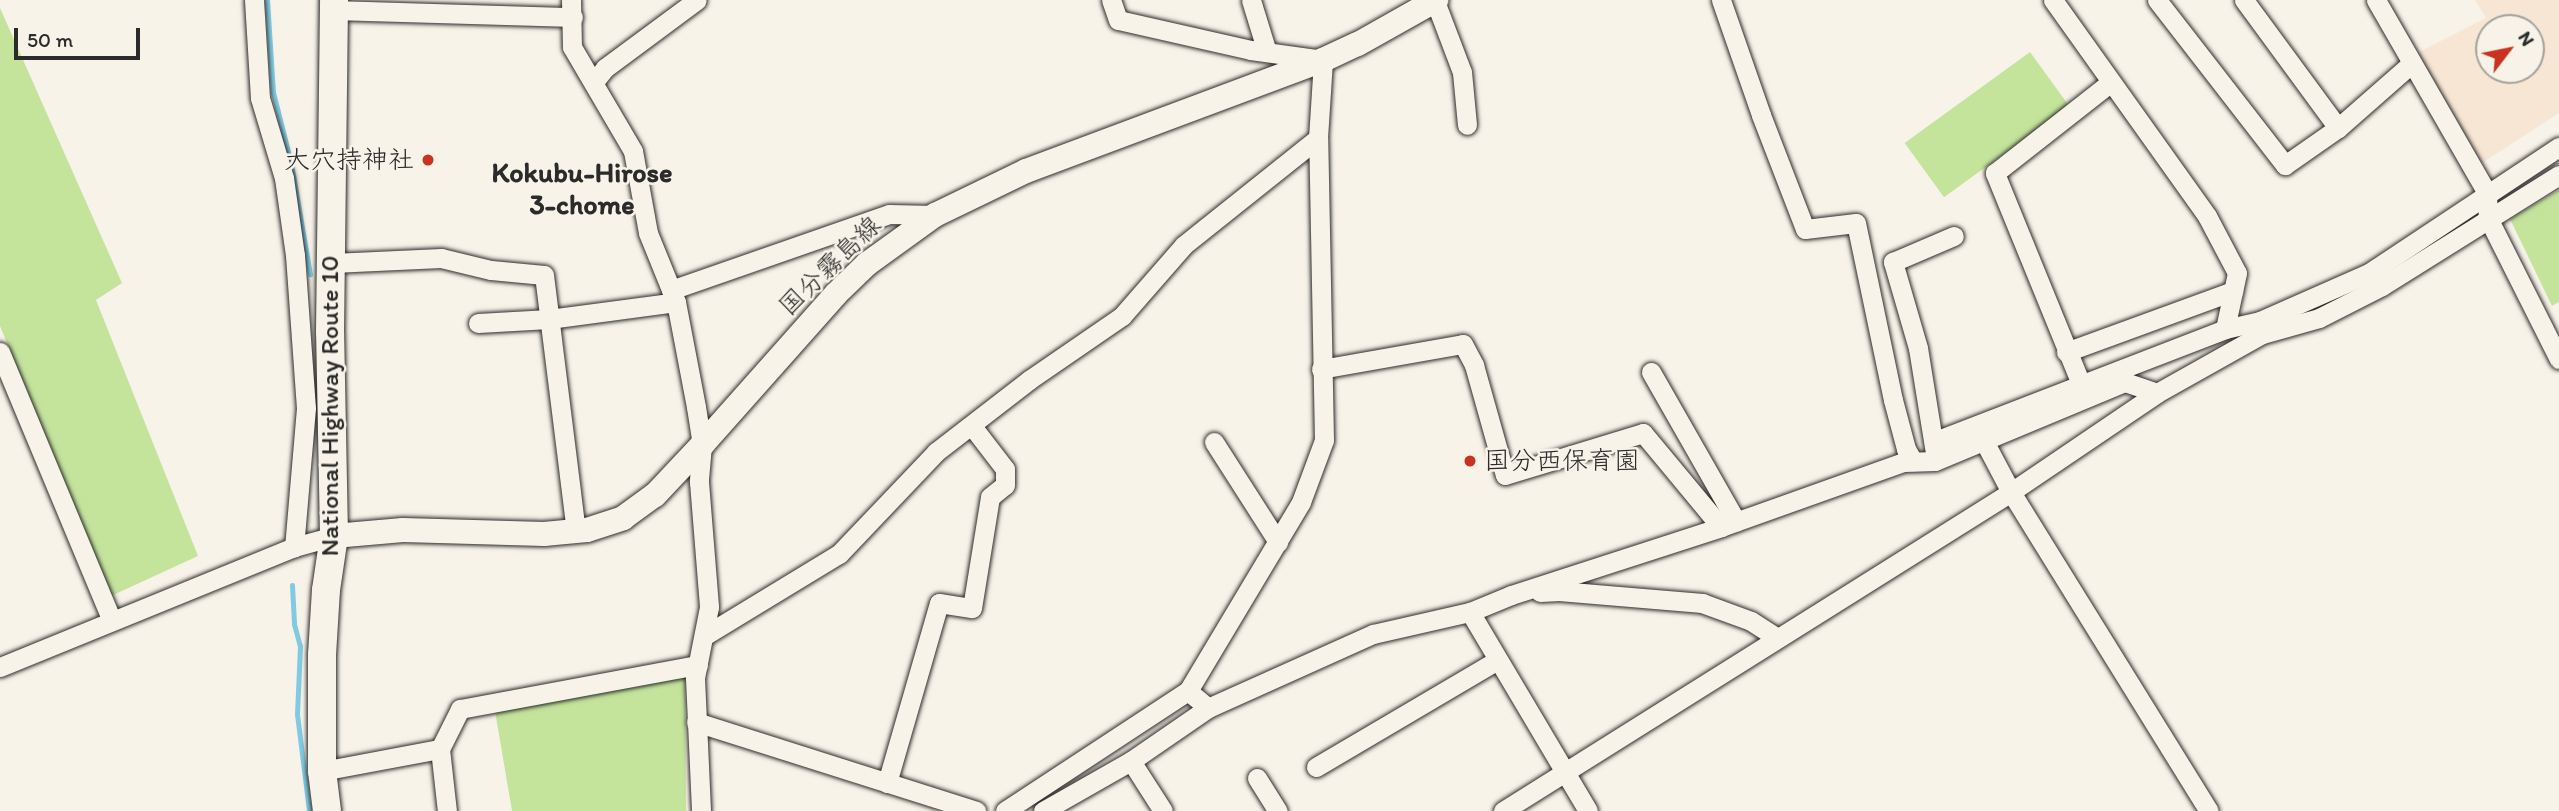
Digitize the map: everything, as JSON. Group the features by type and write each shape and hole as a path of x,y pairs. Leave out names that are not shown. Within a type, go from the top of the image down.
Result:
{"highway":[{"name":"National Highway Route 10","path":"327,811 322,771 322,655 326,590 334,536 331,303 334,5"}],"main road":[{"name":"国分霧島線","path":"334,536 403,530 544,534 576,531 622,518 644,504 702,445 836,294 867,264 935,215 1026,171 1323,60 1426,3"}],"street":[{"path":"254,0 260,98 284,178 298,300 306,408 294,547"},
{"path":"594,82 604,68 697,0"},
{"path":"1005,811 1188,691 1301,502 1324,440 1318,138 1323,60 1267,52 1118,20 1111,0"},
{"path":"1251,0 1267,52"},
{"path":"1721,0 1760,115 1805,229 1856,223 1893,401 1913,461"},
{"path":"2157,0 2284,165 2338,128 2412,63"},
{"path":"2244,0 2338,128"},
{"path":"2376,0 2487,193 2488,218 2559,359"},
{"path":"1426,3 1462,72 1466,125"},
{"path":"2063,4 2111,82 2207,216 2237,273 2225,329"},
{"path":"334,5 572,9 572,47 633,151 648,233 673,296 702,445 699,482 709,607 698,665 696,722 701,811"},
{"path":"2081,384 1995,173 2111,82"},
{"path":"704,636 839,554 936,452 1029,380 1122,316 1184,245 1318,138"},
{"path":"1503,811 1776,637 2011,492 2157,393 2261,327 2369,273 2559,148"},
{"path":"1935,451 1983,439 2225,329 2261,327 2319,318 2382,286 2559,175"},
{"path":"478,323 549,319 673,296 889,214 935,215"},
{"path":"1935,451 1918,348 1894,262 1954,236"},
{"path":"332,263 441,258 491,270 544,275 576,531"},
{"path":"2066,352 2233,291"},
{"path":"298,300 331,303"},
{"path":"1321,369 1463,344 1474,365 1505,475 1643,432 1728,524"},
{"path":"0,352 112,621"},
{"path":"1651,372 1728,524"},
{"path":"1043,811 1131,761 1208,708 1373,634 1470,612 1511,595 1913,461 2081,384 2122,375 2157,393"},
{"path":"887,783 939,603 972,608 990,497 1005,485 1005,469 972,426"},
{"path":"1983,439 2011,492 2209,811"},
{"path":"1214,442 1278,542"},
{"path":"0,667 294,547 334,536"},
{"path":"1511,595 1559,591 1702,603 1751,621 1776,637"},
{"path":"1470,612 1588,811"},
{"path":"1316,767 1498,660"},
{"path":"447,811 440,749 460,709 698,665"},
{"path":"1188,691 1208,708"},
{"path":"696,722 976,811"},
{"path":"322,771 440,749"},
{"path":"1131,761 1163,811"},
{"path":"1257,778 1278,811"}],"shaded area":[{"path":"2475,0 2559,0 2559,113 2482,163 2415,54 2475,24 2475,84 2545,84 2545,14 2484,14"}],"green space":[{"path":"0,8 122,283 96,300 198,556 111,596 0,326"},
{"path":"2030,52 2069,106 1944,197 1905,143"},
{"path":"2559,190 2559,302 2552,306 2510,219"},
{"path":"685,672 686,811 512,811 495,711"}],"waterway":[{"path":"267,0 273,92 291,163 310,274"},
{"path":"292,585 294,624 300,646 297,714 309,811"}],"place":[{"name":"大穴持神社","path":"428,160"},
{"name":"国分西保育園","path":"1470,461"}],"district":[{"name":"Kokubu-Hirose 3-chome","path":"582,188"}]}
